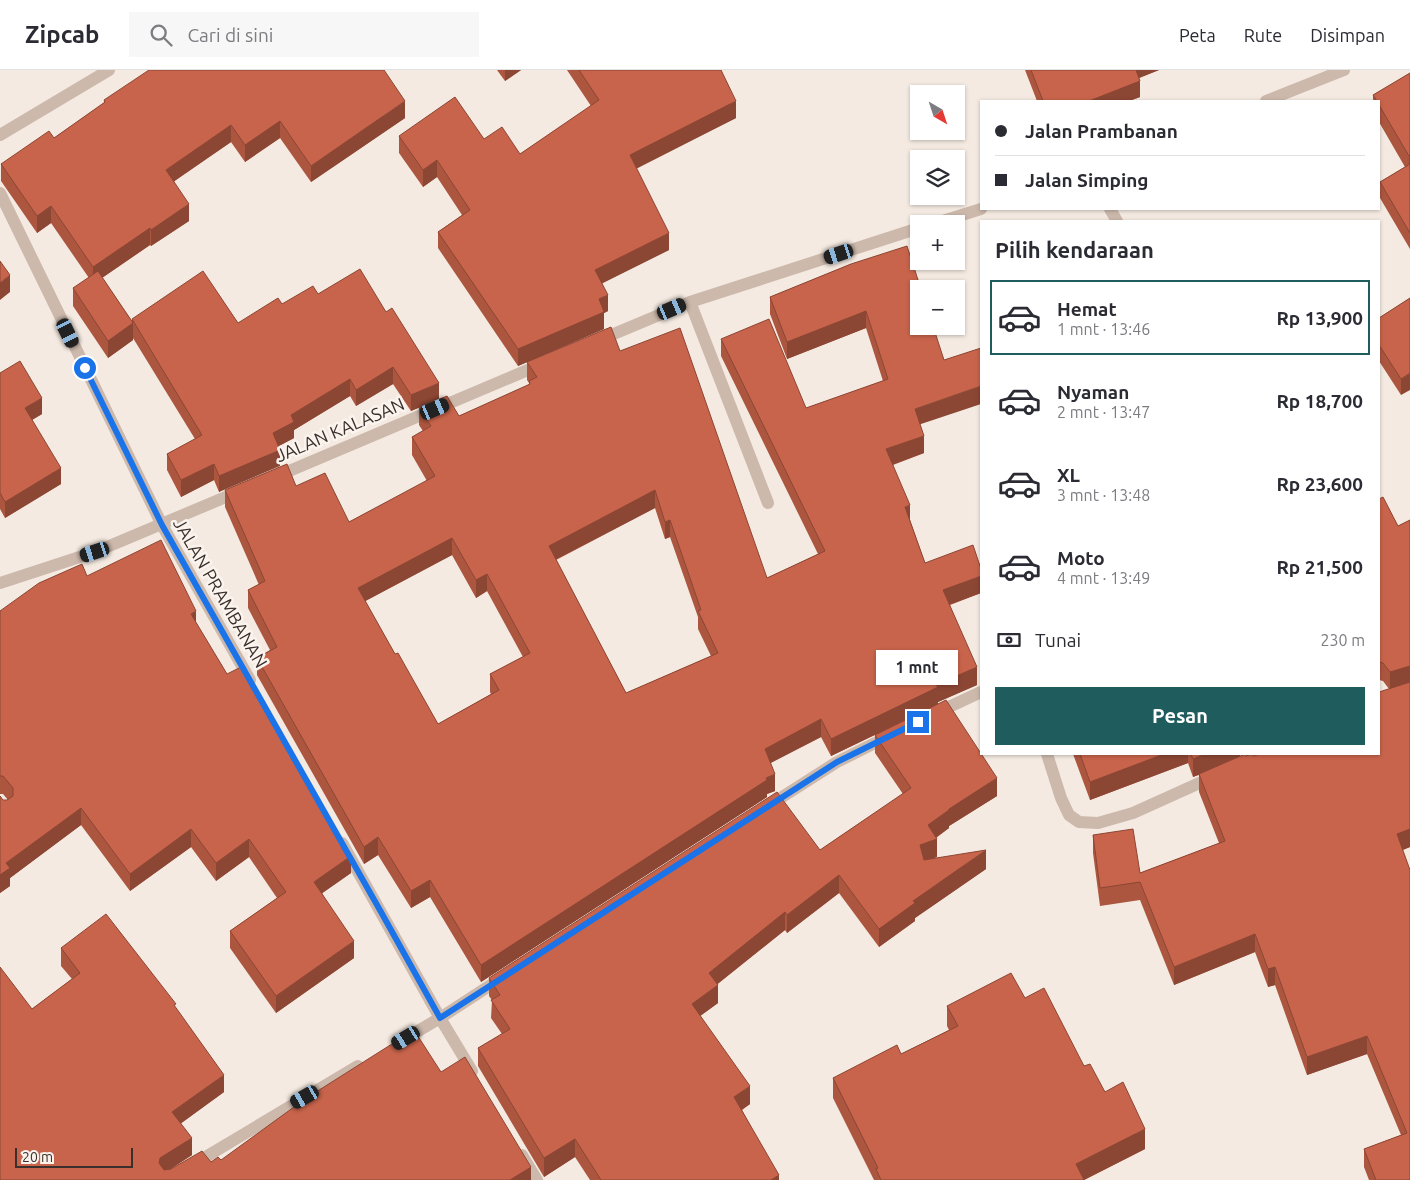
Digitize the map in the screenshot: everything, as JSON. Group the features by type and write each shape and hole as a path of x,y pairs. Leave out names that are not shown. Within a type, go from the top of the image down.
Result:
{"street":[{"path":"0,135 110,70"},
{"path":"1269,100 1344,70"},
{"name":"JALAN PRAMBANAN","path":"0,193 162,525 254,688"},
{"path":"961,215 977,210"},
{"path":"590,344 690,302 910,231"},
{"path":"690,302 768,503"},
{"name":"JALAN KALASAN","path":"0,583 95,552 162,525 553,359"},
{"path":"925,718 980,692"},
{"path":"754,815 837,762 898,732"},
{"path":"1048,755 1061,798 1069,815 1079,822 1098,823 1133,814 1223,773"},
{"path":"337,834 440,1018 476,1078"},
{"path":"389,1048 440,1018 514,970"},
{"path":"167,1180 372,1058"},
{"path":"516,1146 537,1180"}],"building":[{"path":"149,70 384,70 405,101 311,166 280,121 245,145 231,125 166,170 189,204 93,267 51,206 37,216 1,164 49,131 54,138 105,102 104,100"},
{"path":"579,70 721,70 736,101 630,155 669,233 595,270 608,295 599,299 604,312 518,349 438,232 470,210 437,160 423,170 399,136 455,97 484,139 502,127 520,154 599,100"},
{"path":"1031,70 1136,70 1140,81 1092,100 1043,100"},
{"path":"1410,73 1409,156 1380,107 1380,100 1376,100 1373,95"},
{"path":"1410,164 1410,233 1380,182"},
{"path":"907,246 910,255 910,270 915,270 918,280 910,280 910,335 936,335 944,360 980,348 980,386 915,409 924,436 886,449 910,505 905,507 925,563 973,545 980,566 980,576 943,590 977,667 936,685 938,687 831,739 821,719 765,749 775,774 766,778 767,780 481,965 430,880 411,891 378,837 364,847 257,658 277,647 248,590 265,581 225,490 287,464 296,486 325,473 349,522 435,476 412,437 431,426 419,408 447,396 459,416 530,384 529,381 537,377 527,362 611,327 620,351 680,328 767,578 825,551 721,339 769,319 806,408 888,379 866,311 787,342 770,297 851,264","holes":["655,490 665,522 670,520 701,610 698,611 718,653 626,693 549,546","452,538 476,580 487,574 530,653 490,674 499,690 438,724 398,653 395,654 358,588"]},
{"path":"0,261 10,275 0,283"},
{"path":"360,269 386,312 392,308 439,383 411,395 393,367 356,390 350,379 291,415 294,422 273,433 280,450 219,476 214,464 181,480 167,454 202,435 132,319 203,271 238,323 278,298 282,304 313,286 318,294"},
{"path":"98,271 133,323 108,341 73,288"},
{"path":"1410,298 1410,373 1401,379 1380,347 1380,317"},
{"path":"20,361 42,398 25,408 61,468 5,502 0,493 0,373"},
{"path":"1383,497 1398,526 1410,520 1410,666 1390,672 1383,663 1380,662 1380,498"},
{"path":"161,540 196,611 191,614 227,674 243,666 351,856 314,882 354,941 276,996 230,931 286,892 249,839 216,863 191,829 130,874 81,808 6,863 10,868 0,875 0,796 3,800 7,800 13,796 13,788 3,776 0,776 0,611 39,583 82,564 87,576"},
{"path":"1410,682 1410,829 1397,834 1410,870 1410,1180 1376,1180 1364,1149 1407,1133 1367,1036 1307,1057 1275,967 1268,969 1255,934 1174,967 1140,882 1100,888 1093,835 1133,829 1140,873 1225,841 1199,774 1243,755 1380,755 1380,692"},
{"path":"946,700 980,752 980,755 982,755 997,778 928,825 937,839 920,845 924,860 986,850 913,901 915,903 879,929 839,875 787,915 785,912 709,973 718,985 692,1004 750,1086 734,1097 779,1175 771,1180 601,1180 575,1139 544,1158 478,1048 510,1029 491,1000 500,995 489,978 777,792 820,850 911,788 875,735"},
{"path":"1080,755 1161,755 1090,782"},
{"path":"1191,755 1203,755 1193,759"},
{"path":"106,914 176,1004 174,1005 224,1075 172,1112 192,1138 160,1158 159,1163 164,1170 171,1169 202,1151 211,1162 218,1157 221,1160 305,1099 414,1030 441,1072 465,1057 531,1167 510,1180 0,1180 0,967 32,1009 80,973 61,948"},
{"path":"1011,973 1025,998 1044,988 1084,1066 1090,1064 1105,1092 1123,1082 1145,1129 1076,1164 1084,1180 881,1180 876,1169 878,1168 833,1078 897,1045 901,1054 958,1026 947,1006"}],"route":[{"path":"85,368 162,525 440,1018 837,762 918,722"}]}
